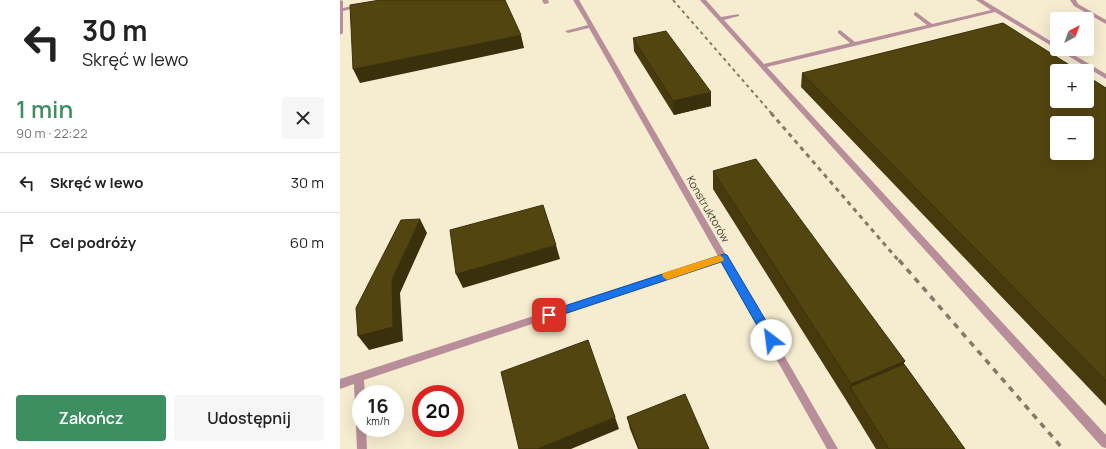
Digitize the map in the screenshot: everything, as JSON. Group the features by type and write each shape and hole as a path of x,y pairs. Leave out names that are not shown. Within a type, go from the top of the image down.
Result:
{"lane":[{"name":"Konstruktorów","path":"576,0 834,449"},
{"path":"703,0 1106,443"},
{"path":"979,0 1050,43"},
{"path":"1073,0 1076,5 1106,22"},
{"path":"340,1 340,33"},
{"path":"340,10 369,5"},
{"path":"762,66 996,10"},
{"path":"916,14 932,26"},
{"path":"720,19 737,15"},
{"path":"568,31 591,26"},
{"path":"840,32 854,44"},
{"path":"1072,56 1106,77"},
{"path":"340,384 724,257"},
{"path":"359,378 362,449"}],"building":[{"path":"380,0 505,0 521,35 353,69 350,5"},
{"path":"1003,23 1050,53 1050,56 1055,56 1068,64 1050,64 1050,108 1094,108 1094,80 1106,88 1106,381 802,73"},
{"path":"666,31 711,92 673,101 633,38"},
{"path":"756,159 905,361 851,384 713,171"},
{"path":"543,205 556,245 456,274 450,230"},
{"path":"420,219 392,279 393,327 358,336 356,308 401,220"},
{"path":"588,340 615,417 537,449 519,449 501,372"},
{"path":"904,364 965,449 889,449 850,387"},
{"path":"685,394 709,449 639,449 627,417"}],"railway":[{"path":"673,0 772,114"},
{"path":"771,113 899,261"},
{"path":"899,260 1063,449"}],"slow traffic":[{"path":"667,276 720,259"}],"route":[{"path":"549,315 724,257 771,340"}]}
